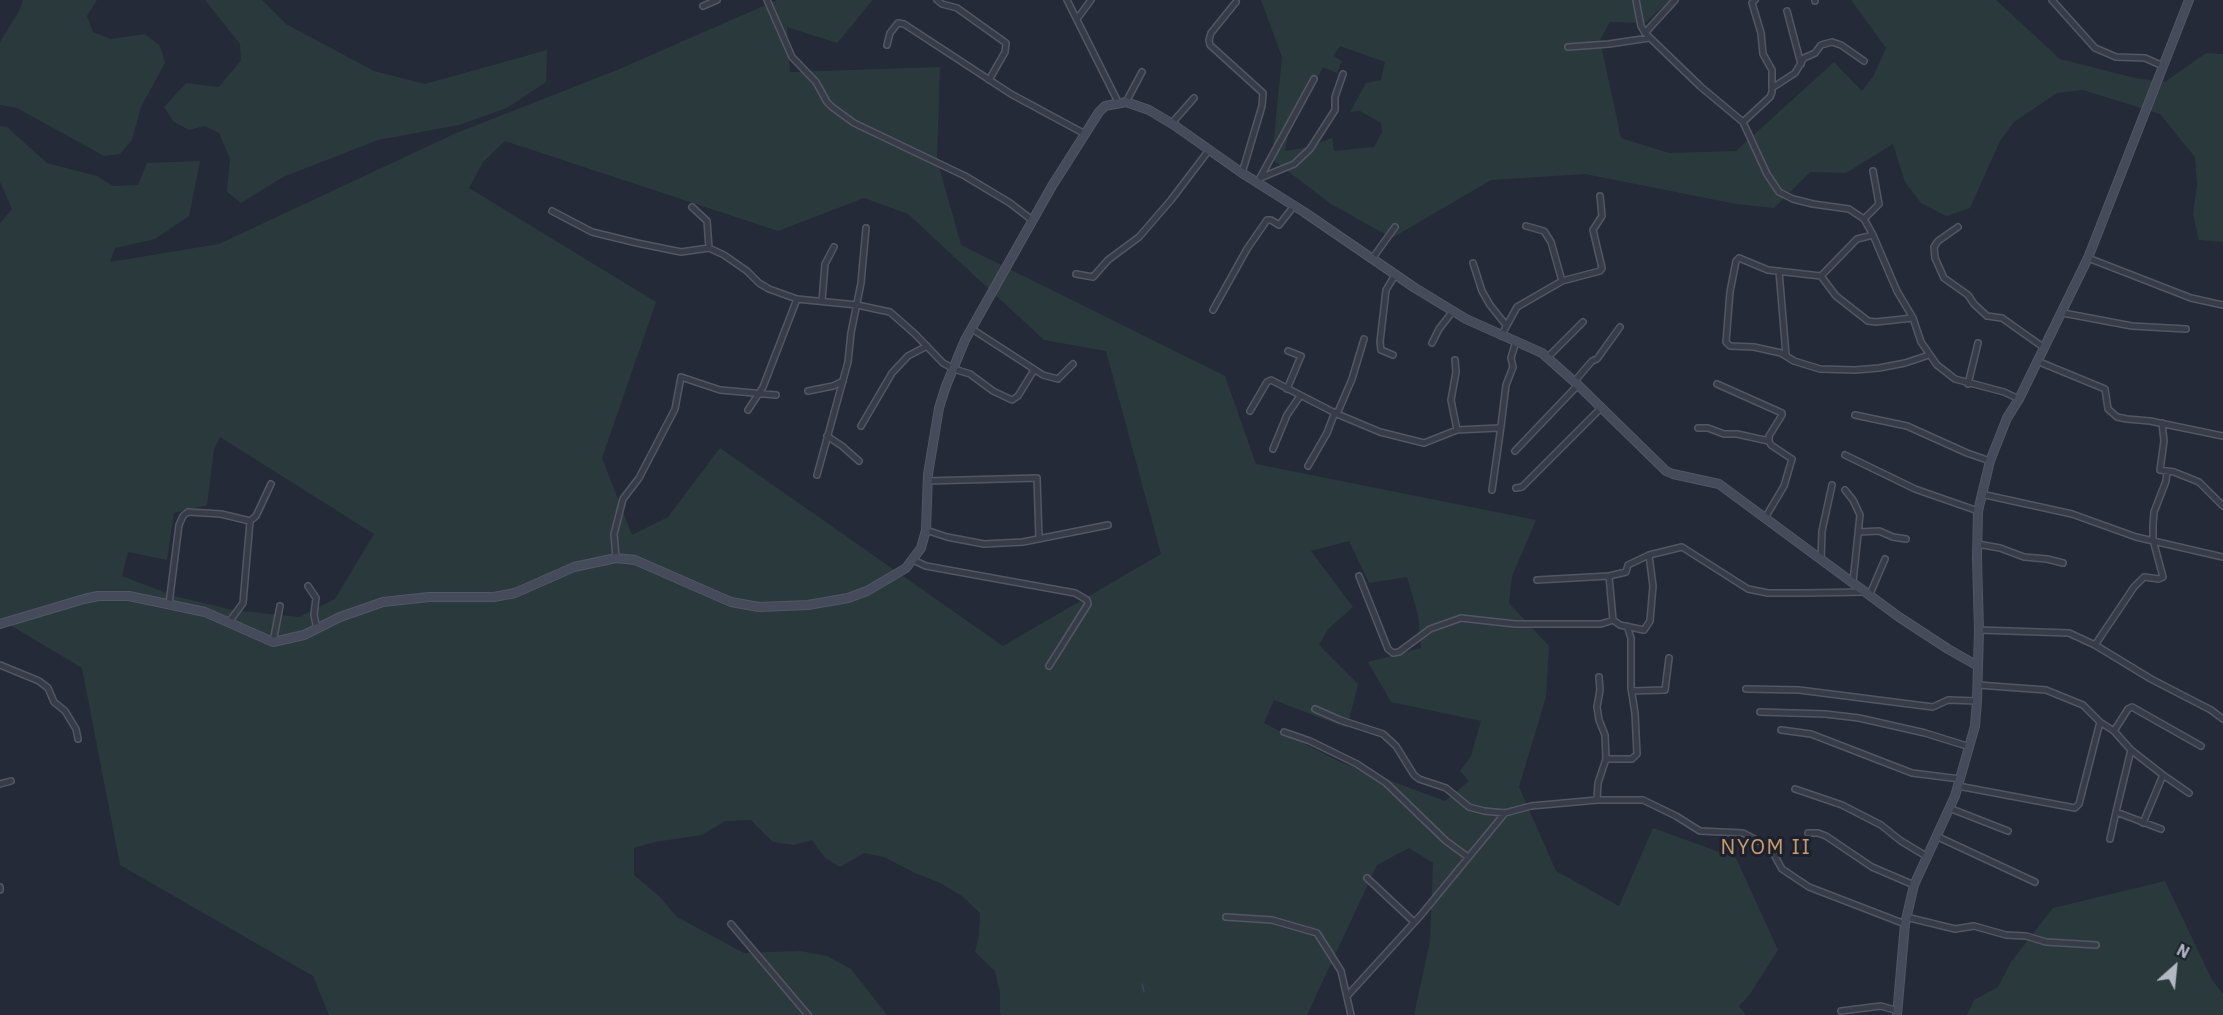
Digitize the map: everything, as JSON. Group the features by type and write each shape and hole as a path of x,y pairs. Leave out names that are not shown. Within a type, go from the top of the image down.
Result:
{"street":[{"path":"703,6 717,0"},
{"path":"767,0 792,57 816,82 832,107 854,123 965,176 1010,203 1032,220"},
{"path":"937,0 942,4 957,8 1006,44 1005,52 989,80"},
{"path":"1068,0 1123,103"},
{"path":"1077,19 1091,0"},
{"path":"1636,0 1644,33 1701,87 1743,122 1767,174 1779,192 1793,199 1813,204 1849,208 1864,219 1897,291 1913,318 1921,342 1929,355 1945,372 1968,384 2004,392 2019,399"},
{"path":"1644,33 1675,0"},
{"path":"1743,122 1770,97 1772,88 1772,70 1763,54 1761,33 1752,3 1755,0"},
{"path":"2052,0 2095,48 2116,57 2145,58 2163,66"},
{"path":"1841,1011 1881,1006 1898,1013 1906,921 1914,885 1949,808 1970,747 1978,685 1978,511 1990,461 2007,418 2019,399 2088,258 2189,0"},
{"path":"1236,2 1211,33 1209,40 1210,45 1263,93 1262,106 1242,173"},
{"path":"1786,11 1801,63"},
{"path":"886,45 890,33 898,22 904,24 989,80 1085,134"},
{"path":"1568,47 1650,38"},
{"path":"1772,88 1795,73 1804,58 1815,53 1821,45 1832,42 1841,45 1864,61"},
{"path":"1123,103 1142,72"},
{"path":"1259,180 1294,164 1310,149 1335,110 1335,97 1343,74"},
{"path":"1259,180 1314,79"},
{"path":"1172,123 1194,98"},
{"path":"0,624 98,596 129,596 205,612 273,642 304,635 340,617 383,602 429,597 489,597 515,593 574,567 616,558 635,560 731,602 772,607 808,605 848,598 867,591 898,573 913,560 921,548 926,530 927,481 939,408 946,386 972,329 1032,220 1099,112 1105,106 1123,103 1149,111 1172,123 1242,173 1259,180 1395,275 1453,311 1501,336 1542,353 1666,471 1719,484 1933,639 1978,666"},
{"path":"1076,274 1094,276 1108,260 1139,237 1157,218 1209,150"},
{"path":"1864,219 1879,204 1873,171"},
{"path":"1501,336 1517,307 1562,281 1601,270 1593,230 1602,216 1600,196"},
{"path":"1214,310 1246,249 1267,220 1279,225 1294,206"},
{"path":"692,207 706,221 709,248"},
{"path":"552,211 592,232 637,243 681,252 709,248 715,250 737,263 759,284 798,299 857,305 885,311 894,315 943,363 970,374 993,391 1012,400 1018,396 1034,370"},
{"path":"1526,226 1544,231 1551,242 1562,281"},
{"path":"1372,259 1395,227"},
{"path":"1958,227 1938,241 1935,247 1935,258 1944,278 1968,295 1987,316 2002,318 2043,347"},
{"path":"817,475 843,381 863,267 866,228"},
{"path":"1873,235 1857,239 1821,276 1812,277 1768,270 1742,258 1737,259 1728,300 1726,337 1730,346 1754,347 1786,355 1794,361 1816,368 1855,370 1897,365 1929,355"},
{"path":"822,301 825,264 834,247"},
{"path":"2088,258 2191,298 2223,305"},
{"path":"1473,263 1482,291 1490,306 1506,325"},
{"path":"1779,271 1786,355"},
{"path":"1393,356 1381,350 1380,342 1386,294 1395,275"},
{"path":"1821,276 1833,293 1864,319 1876,322 1913,318"},
{"path":"748,410 758,394 798,299"},
{"path":"1432,343 1439,329 1453,311"},
{"path":"2062,313 2132,326 2186,329"},
{"path":"1547,358 1584,322"},
{"path":"1515,451 1576,383 1592,361 1597,359 1620,327"},
{"path":"972,329 1043,375 1058,379 1073,364"},
{"path":"1308,466 1327,433 1352,379 1364,339"},
{"path":"1491,490 1506,385 1514,367 1511,358 1516,342"},
{"path":"1968,384 1978,343"},
{"path":"861,426 892,373 908,356 927,346"},
{"path":"1287,389 1301,356 1288,351"},
{"path":"1455,360 1456,372 1451,400 1457,430"},
{"path":"2037,361 2105,389 2108,410 2118,417 2162,423 2223,436"},
{"path":"616,558 614,534 623,499 639,478 675,409 681,377 720,390 776,395"},
{"path":"1250,411 1267,382 1271,380 1300,396 1380,432 1424,443 1457,430 1501,426"},
{"path":"808,391 833,386 843,381"},
{"path":"1717,384 1780,412 1782,416 1769,436 1769,441 1792,461 1784,486 1765,518"},
{"path":"1274,449 1287,415 1300,396"},
{"path":"1516,488 1522,487 1601,408"},
{"path":"1855,415 1907,426 1990,461"},
{"path":"2162,423 2164,441 2160,470 2199,482 2223,506"},
{"path":"1698,428 1708,428 1724,434 1737,434 1769,441"},
{"path":"827,436 859,461"},
{"path":"1845,455 1916,489 1978,511"},
{"path":"2095,645 2134,587 2144,577 2159,579 2163,577 2153,540 2154,512 2166,481 2167,471"},
{"path":"927,481 1037,478 1039,539"},
{"path":"229,622 243,603 250,521 256,516 271,484"},
{"path":"1821,560 1822,531 1832,485"},
{"path":"1845,490 1858,511 1859,532 1853,582"},
{"path":"1981,494 2072,514 2136,537 2223,557"},
{"path":"169,604 179,525 183,516 188,512 221,514 250,521"},
{"path":"926,530 984,544 1023,542 1108,525"},
{"path":"1859,532 1879,531 1906,539"},
{"path":"1977,544 2000,548 2024,557 2063,563"},
{"path":"1537,580 1609,576 1626,572 1628,565 1649,555 1682,547 1691,550 1743,587 1762,592 1868,593"},
{"path":"1609,576 1613,620 1620,625 1644,630 1649,624 1653,586 1649,555"},
{"path":"1868,593 1885,558"},
{"path":"913,560 926,566 1075,593 1087,600 1088,604 1048,666"},
{"path":"1359,576 1388,650 1393,653 1399,652 1430,629 1461,618 1515,624 1601,624 1613,620"},
{"path":"308,586 316,598 314,615 317,629"},
{"path":"273,642 280,606"},
{"path":"1606,759 1632,759 1638,754 1632,691 1631,638 1627,626"},
{"path":"1979,630 2064,632 2095,645 2223,718"},
{"path":"1632,691 1665,690 1669,658"},
{"path":"0,665 39,681 48,688 54,702 65,711 76,729 78,739"},
{"path":"1597,800 1598,783 1606,759 1605,735 1597,707 1600,690 1599,677"},
{"path":"1978,685 2046,690 2082,704 2100,722 2114,731 2131,750 2189,793"},
{"path":"1746,689 1799,690 1933,707 1948,700 1977,700"},
{"path":"2114,731 2128,709 2132,707 2201,746"},
{"path":"1315,709 1383,734 1396,746 1414,775 1419,779 1446,788 1469,807 1505,813 1531,806 1597,800 1643,800 1700,831 1743,833 1770,847 1782,869 1809,887 1906,921 1955,929 1974,926 2006,935 2026,936 2046,942 2096,945"},
{"path":"1760,712 1825,714 1859,718 1925,733 1970,747"},
{"path":"1781,730 1811,734 1912,773 2075,808 2079,804 2100,722"},
{"path":"1284,732 1310,741 1348,759 1386,783 1446,842 1468,857"},
{"path":"2110,839 2131,750"},
{"path":"2144,823 2163,775"},
{"path":"0,784 11,781"},
{"path":"1795,789 1842,805 1881,825 1901,841 1926,856"},
{"path":"1949,808 2008,831"},
{"path":"2116,812 2161,829"},
{"path":"1348,995 1414,922 1505,813"},
{"path":"1808,833 1826,836 1872,867 1914,885"},
{"path":"1936,836 2036,882"},
{"path":"1367,878 1414,922"},
{"path":"1226,916 1272,920 1317,933 1341,971 1352,1015"},
{"path":"731,924 808,1015"}],"shaded area":[{"path":"23,0 97,0 87,16 93,32 111,39 145,34 160,46 165,63 141,107 132,140 120,154 104,156 17,108 0,105 0,42"},
{"path":"205,0 262,0 286,24 374,71 425,84 547,50 546,82 507,108 459,125 378,140 283,177 241,203 227,192 230,159 219,133 205,126 189,130 174,122 164,107 186,83 219,87 241,60 240,44"},
{"path":"777,0 873,0 837,43 787,27 790,72 940,67 937,159 961,245 1225,376 1256,464 1536,520 1512,576 1509,603 1549,646 1546,697 1519,787 1556,871 1619,906 1653,828 1736,858 1778,950 1750,994 1739,1006 1746,1015 1414,1015 1430,941 1433,863 1409,848 1377,865 1307,1015 1002,1015 995,971 975,952 979,935 980,913 962,896 884,857 864,853 840,867 825,858 812,840 794,845 773,842 751,820 725,821 702,835 655,842 634,848 634,875 659,896 677,917 744,953 800,951 827,956 851,969 887,1015 329,1015 313,976 120,865 82,668 0,619 0,223 12,209 0,182 0,126 7,127 47,163 97,176 113,186 138,185 147,163 200,161 189,216 155,239 115,248 110,262 219,244 454,134 617,70","holes":["505,141 778,231 864,198 908,214 1044,340 1106,351 1161,554 1003,646 720,448 668,517 632,535 602,458 656,302 469,188 483,162","220,437 374,534 335,599 299,617 233,610 174,596 122,576 128,552 167,560 174,513 207,505 214,449","1349,541 1369,583 1407,577 1418,615 1421,648 1368,662 1391,702 1481,721 1471,756 1460,771 1469,781 1445,801 1340,762 1264,723 1274,700 1347,728 1358,684 1319,645 1328,629 1353,607 1311,551"]},
{"path":"1261,0 1670,0 1645,23 1610,22 1600,40 1621,138 1669,153 1736,151 1834,62 1862,91 1874,75 1886,48 1851,0 1996,0 2060,59 2135,78 2165,82 2206,53 2223,54 2223,242 2199,240 2193,214 2197,185 2195,157 2160,114 2083,90 2057,93 2014,122 2000,141 1970,208 1946,216 1921,203 1905,182 1893,144 1846,173 1810,172 1774,208 1736,204 1585,174 1491,180 1392,238 1331,204 1272,159 1282,57","holes":["1340,46 1385,62 1381,80 1366,83 1350,112 1360,111 1381,123 1382,132 1374,147 1334,151 1332,138 1308,147 1285,151 1288,136 1323,67 1337,73 1342,61 1333,56"]},
{"path":"2165,881 2212,980 2223,994 2223,1015 1967,1015 1974,1000 1998,987 2011,962 2053,908"}],"waterway":[{"path":"1142,984 1144,992"}],"district":[{"name":"NYOM II","path":"1766,848"}]}
